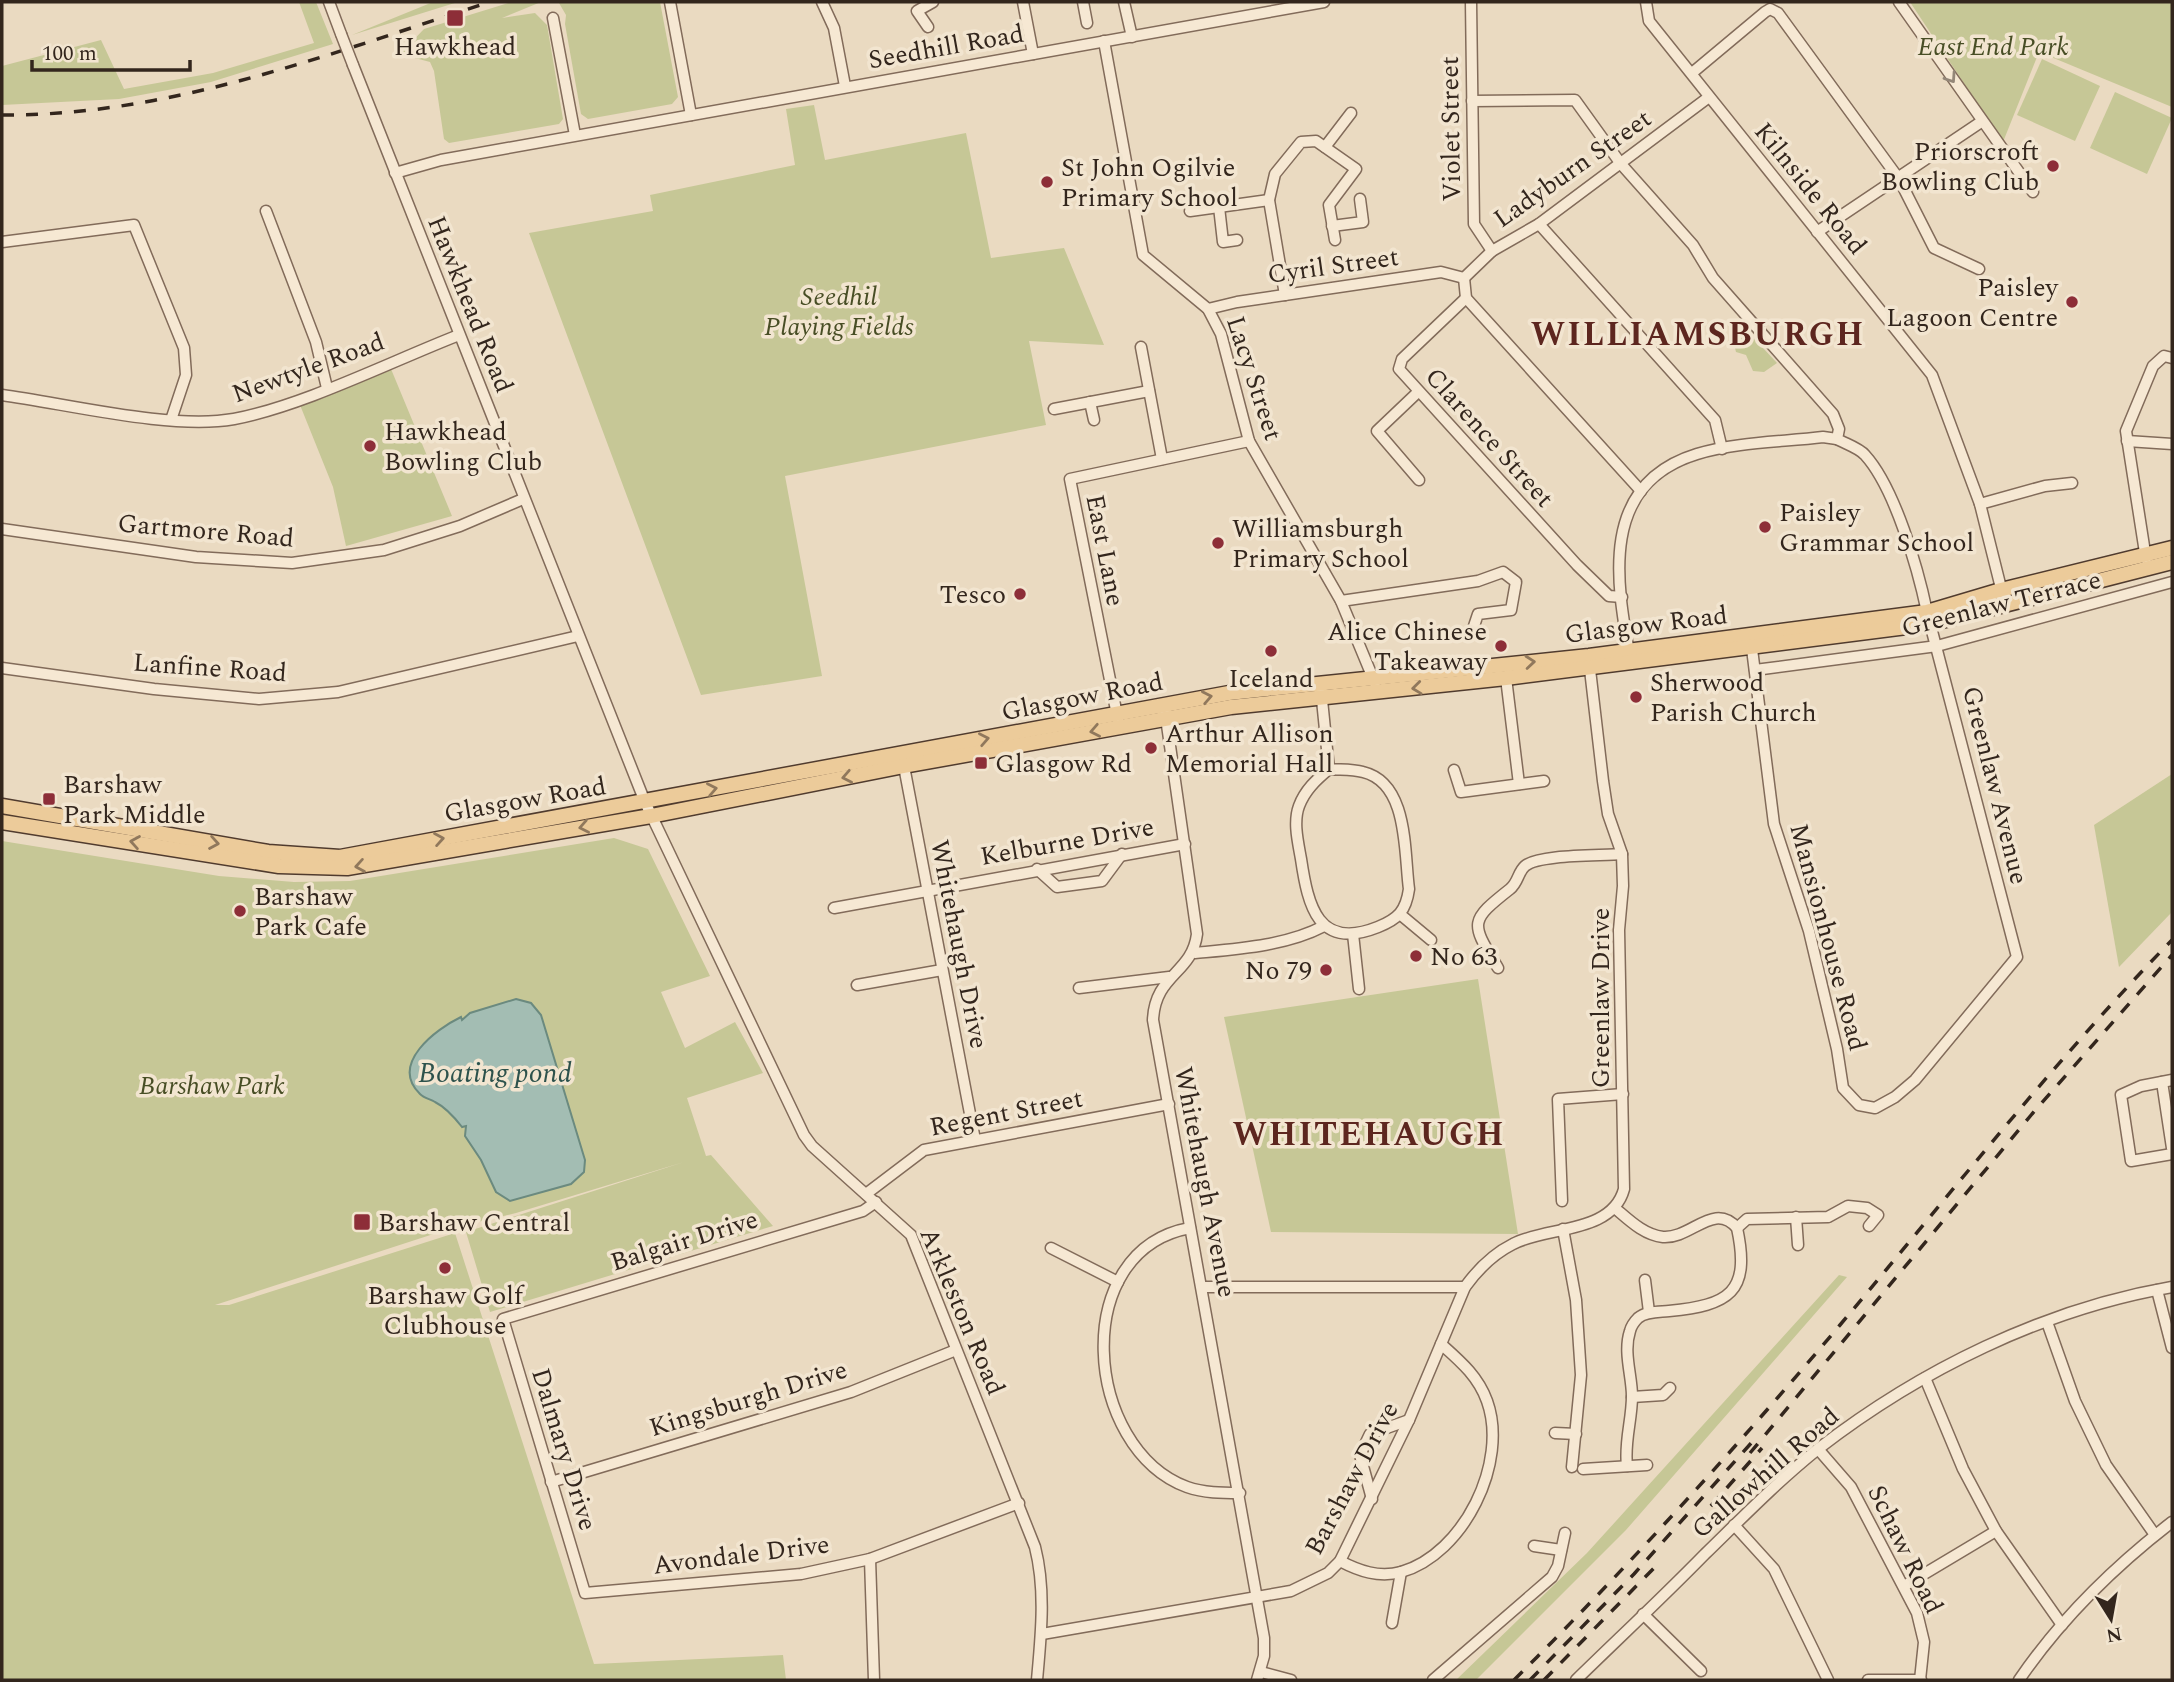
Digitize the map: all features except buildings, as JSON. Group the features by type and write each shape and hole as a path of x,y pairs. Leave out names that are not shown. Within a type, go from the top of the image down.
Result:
{"main road":[{"name":"Glasgow Road","path":"2147,562 2172,548"},
{"name":"Glasgow Road","path":"2,822 279,866 347,868 651,817 903,761 1165,712 1229,693 1321,691 1375,686 1630,657 1928,618 2147,562 2172,562"},
{"name":"Glasgow Road","path":"1375,686 1506,678 1589,662"},
{"name":"Glasgow Road","path":"2,806 268,852 340,857 645,802 903,761"}],"street":[{"name":"Hawkhead Road","path":"329,2 458,335 651,817"},
{"path":"670,2 691,115"},
{"path":"822,2 834,29 845,86"},
{"path":"928,27 918,11 933,2"},
{"path":"1023,2 1033,54"},
{"path":"1083,2 1087,23"},
{"path":"1124,2 1132,37"},
{"name":"Seedhill Road","path":"395,173 441,160 575,135 1324,2"},
{"name":"Violet Street","path":"1471,2 1474,224 1492,251"},
{"name":"Kilnside Road","path":"1646,2 1649,21 1932,375 1980,504 2003,597"},
{"path":"1899,2 1981,122 2033,192"},
{"path":"1692,73 1770,9 1778,13 1899,179 1934,248 1979,269"},
{"path":"553,18 575,135"},
{"name":"Lacy Street","path":"1104,41 1143,255 1208,309 1221,334 1249,441 1341,601 1375,686"},
{"name":"Ladyburn Street","path":"1464,278 1492,251 1539,224 1709,97"},
{"path":"1472,101 1576,100 1621,164 1693,245 1713,278 1833,414 1839,429 1837,439 1824,436 1696,454 1671,466 1641,491 1620,535 1617,565 1630,657"},
{"path":"1325,147 1351,113"},
{"path":"1817,232 1981,122"},
{"path":"1285,295 1269,200 1275,174 1301,142 1316,141 1356,169 1329,205 1335,240"},
{"path":"1332,226 1363,222 1360,199"},
{"path":"1190,211 1269,200"},
{"path":"1219,207 1223,242 1237,240"},
{"path":"266,211 316,342 327,388"},
{"path":"1539,224 1715,420 1722,449"},
{"path":"2,243 134,225 184,348 186,375 171,420"},
{"name":"Cyril Street","path":"1208,309 1441,272 1464,278"},
{"path":"1464,278 1466,298 1641,491"},
{"name":"Clarence Street","path":"1466,298 1402,359 1399,369 1577,565 1609,596 1622,597"},
{"name":"Newtyle Road","path":"2,395 171,420 234,419 327,388 458,335"},
{"path":"1141,347 1162,459"},
{"path":"2147,562 2127,441 2129,419 2153,366 2164,356 2172,358"},
{"path":"1054,409 1149,391"},
{"path":"1418,392 1377,431 1419,480"},
{"path":"1090,402 1094,420"},
{"name":"Greenlaw Avenue","path":"1837,439 1864,454 1876,471 1917,562 1928,618 2017,957"},
{"name":"East Lane","path":"1118,720 1070,479 1249,441"},
{"path":"2127,441 2172,444"},
{"path":"1980,504 2045,486 2072,483"},
{"name":"Gartmore Road","path":"2,529 196,557 292,563 384,550 460,526 523,499"},
{"path":"1341,601 1478,581 1503,572 1516,582 1511,610 1478,614 1472,632"},
{"name":"Greenlaw Terrace","path":"1755,670 1937,646 2172,582"},
{"name":"Lanfine Road","path":"2,668 154,689 259,699 338,692 578,636"},
{"name":"Mansionhouse Road","path":"1751,640 1774,824 1809,931 1837,1049 1843,1088 1851,1099 1858,1105 1874,1108 1895,1097 1915,1080 2017,957"},
{"name":"Greenlaw Drive","path":"1589,662 1608,814 1622,854 1623,886 1619,930 1624,1189 1616,1209"},
{"path":"1506,678 1519,784"},
{"path":"1321,691 1329,769"},
{"path":"1165,712 1197,934 1195,953 1283,942 1305,936 1324,926"},
{"name":"Whitehaugh Drive","path":"903,761 975,1140"},
{"path":"1329,769 1365,772 1381,782 1395,801 1409,889 1401,915 1385,924 1353,934 1324,926 1312,913 1306,895 1296,831 1298,808 1303,797 1309,786 1329,769"},
{"path":"1454,770 1461,792 1544,781"},
{"name":"Arkleston Road","path":"651,817 798,1124 812,1146 911,1235 1035,1547 1041,1576 1042,1634 1037,1680"},
{"name":"Kelburne Drive","path":"834,908 1185,844"},
{"path":"1037,869 1057,887 1102,881 1122,854"},
{"path":"1498,968 1479,936 1480,916 1485,906 1513,887 1522,869 1537,860 1622,854"},
{"path":"1401,915 1432,940"},
{"path":"1353,934 1359,989"},
{"name":"Whitehaugh Avenue","path":"1195,953 1169,977 1157,996 1153,1020 1264,1638 1259,1676"},
{"path":"857,985 942,970"},
{"path":"1079,988 1169,977"},
{"path":"2172,1148 2167,1081 2121,1095 2131,1161 2172,1154"},
{"path":"1562,1201 1558,1099 1623,1094"},
{"name":"Regent Street","path":"866,1194 923,1150 1169,1104"},
{"name":"Balgair Drive","path":"503,1319 863,1211 876,1202"},
{"path":"1737,1228 1747,1219 1828,1217 1848,1206 1859,1206 1878,1214 1868,1226"},
{"path":"1627,1466 1625,1446 1632,1397 1630,1331 1636,1319 1649,1312 1709,1306 1737,1288 1742,1263 1737,1228 1723,1217 1716,1217 1682,1234 1659,1236 1636,1226 1616,1209 1602,1218 1563,1228 1573,1277 1580,1356 1576,1434 1578,1468 1627,1466 1647,1465"},
{"path":"1796,1217 1797,1245"},
{"path":"1189,1228 1170,1233 1146,1248 1118,1282 1104,1328 1103,1364 1117,1419 1141,1455 1173,1480 1187,1487 1214,1493 1240,1493"},
{"name":"Barshaw Drive","path":"1042,1634 1257,1598 1311,1584 1328,1573 1340,1561 1372,1499 1409,1420 1465,1287 1492,1257 1515,1242 1563,1228"},
{"path":"1051,1248 1118,1282"},
{"path":"1645,1280 1649,1312"},
{"path":"1203,1287 1465,1287"},
{"name":"Gallowhill Road","path":"1576,1680 1734,1525 1818,1450 1885,1402 1975,1352 2047,1322 2172,1287"},
{"path":"2157,1290 2172,1348"},
{"name":"Dalmary Drive","path":"503,1319 585,1593"},
{"path":"2047,1322 2075,1401 2106,1465 2155,1535"},
{"path":"1340,1561 1364,1572 1401,1572 1430,1558 1452,1536 1472,1508 1488,1467 1493,1434 1487,1401 1478,1380 1441,1344"},
{"name":"Kingsburgh Drive","path":"551,1482 851,1392 956,1350"},
{"path":"1925,1378 1963,1469 1996,1531 2062,1625"},
{"path":"1632,1397 1663,1395 1670,1388"},
{"path":"1372,1499 1360,1455 1370,1434 1409,1420"},
{"path":"1555,1433 1576,1434"},
{"name":"Schaw Road","path":"1818,1450 1851,1487 1905,1586 1917,1613 1924,1642 1921,1680"},
{"name":"Avondale Drive","path":"585,1593 801,1574 870,1559 1018,1503"},
{"path":"2019,1680 2062,1625 2155,1535 2172,1522"},
{"path":"1734,1525 1774,1569 1828,1680"},
{"path":"1905,1586 1996,1531"},
{"path":"1433,1680 1538,1591 1558,1566 1565,1533"},
{"path":"1534,1546 1561,1550"},
{"path":"870,1559 874,1680"},
{"path":"1392,1623 1401,1572"},
{"path":"1643,1614 1701,1671"},
{"path":"1259,1676 1291,1680"},
{"path":"1868,1680 1921,1680"}],"green space":[{"path":"299,2 316,2 333,44 211,82 119,99 2,105 2,66 101,40 124,89 213,73 314,43"},
{"path":"433,2 458,2 352,35"},
{"path":"512,2 541,2 502,18 535,13 547,25 563,119 559,124 449,143 444,139 434,71 430,62 400,54 424,29"},
{"path":"660,2 678,97 672,104 588,119 581,114 565,24 566,15 559,3"},
{"name":"East End Park","path":"1910,2 2172,2 2172,107 2039,52 2003,142"},
{"path":"2042,59 2100,86 2075,141 2017,115"},
{"path":"2115,92 2172,118 2147,174 2090,148"},
{"name":"Seedhil Playing Fields","path":"814,105 825,160 966,133 991,258 1064,248 1104,345 1029,341 1046,425 785,476 822,676 701,695 529,233 653,211 650,195 795,165 786,109"},
{"path":"1750,334 1777,363 1764,372 1753,371 1746,355 1736,352 1734,344 1742,335"},
{"name":"Hawkhead Bowling Club","path":"391,369 452,516 346,546 333,487 300,405"},
{"path":"2172,774 2172,912 2119,967 2094,825"},
{"name":"Barshaw Park","path":"614,838 648,849 710,976 661,992 685,1048 735,1022 763,1073 687,1098 706,1156 711,1155 773,1226 490,1312 466,1232 684,1162 516,1213 452,1228 215,1305 229,1305 455,1233 594,1664 783,1655 786,1680 2,1680 2,841 219,876 294,882 350,881"},
{"path":"1478,979 1518,1234 1271,1232 1224,1017"},
{"path":"1839,1275 1847,1277 1626,1530 1476,1680 1456,1680 1587,1553"}],"water":[{"name":"Boating pond","path":"516,999 531,1003 541,1015 585,1160 584,1172 571,1184 510,1201 496,1192 481,1160 465,1136 466,1126 462,1127 442,1107 423,1097 412,1083 410,1071 420,1049 440,1030 461,1017 462,1020 470,1013"}],"railway":[{"path":"2,115 65,113 128,105 189,93 311,60 490,2"},
{"path":"1514,1680 1721,1462 1840,1325 2044,1081 2172,940"},
{"path":"1750,1453 2032,1114 2172,955"},
{"path":"1530,1680 1634,1574 1753,1441"},
{"path":"1695,1524 1762,1448"},
{"path":"1544,1680 1657,1565"}],"place":[{"name":"Hawkhead","path":"455,18"},
{"name":"Priorscroft Bowling Club","path":"2053,166"},
{"name":"St John Ogilvie Primary School","path":"1047,182"},
{"name":"Paisley Lagoon Centre","path":"2072,302"},
{"name":"Hawkhead Bowling Club","path":"370,446"},
{"name":"Paisley Grammar School","path":"1765,527"},
{"name":"Williamsburgh Primary School","path":"1218,543"},
{"name":"Tesco","path":"1020,594"},
{"name":"Alice Chinese Takeaway","path":"1501,646"},
{"name":"Iceland","path":"1271,651"},
{"name":"Sherwood Parish Church","path":"1636,697"},
{"name":"Arthur Allison Memorial Hall","path":"1151,748"},
{"name":"Glasgow Rd","path":"981,763"},
{"name":"Barshaw Park Middle","path":"49,799"},
{"name":"Barshaw Park Cafe","path":"240,911"},
{"name":"No 63","path":"1416,956"},
{"name":"No 79","path":"1326,970"},
{"name":"Barshaw Central","path":"362,1222"},
{"name":"Barshaw Golf Clubhouse","path":"445,1268"}],"district":[{"name":"WILLIAMSBURGH","path":"1698,333"},
{"name":"WHITEHAUGH","path":"1369,1133"}]}
